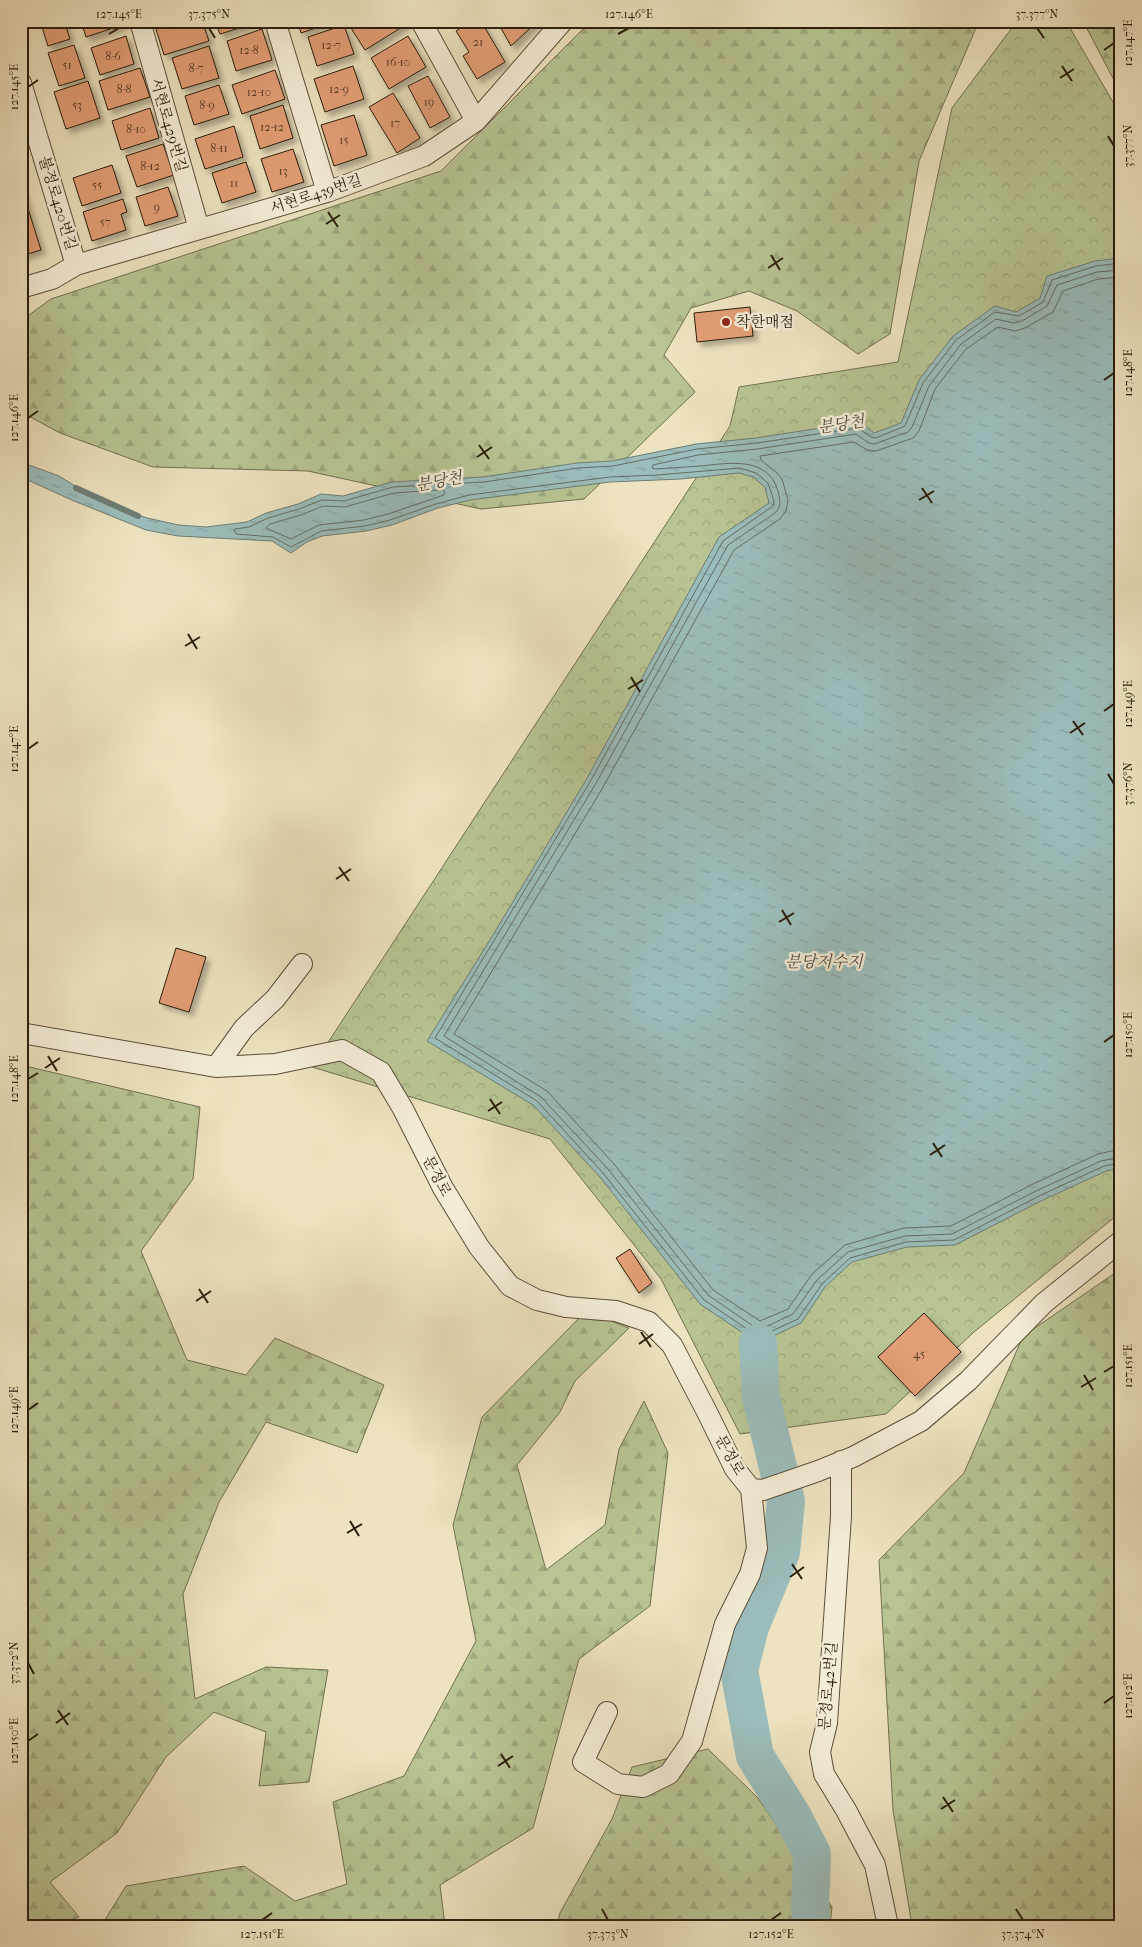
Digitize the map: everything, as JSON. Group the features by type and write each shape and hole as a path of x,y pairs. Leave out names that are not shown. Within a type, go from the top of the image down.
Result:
{"street":[{"name":"서현로429번길","path":"140,21 199,229"},
{"path":"275,21 327,192"},
{"path":"421,21 476,121"},
{"name":"서현로439번길","path":"21,288 52,279 76,265 327,192 424,156 476,121 563,21"},
{"name":"불정로420번길","path":"21,83 76,265"},
{"path":"216,1067 244,1028 274,999 302,964"},
{"name":"문정로","path":"21,1033 216,1067 276,1064 342,1050 381,1072 403,1109 443,1188 479,1247 510,1286 537,1300 566,1307 616,1311 649,1322 672,1345 735,1469 757,1489"},
{"path":"607,1712 583,1762 618,1784 644,1787 669,1774 692,1741 725,1624 750,1574 757,1548 757,1489 818,1472 921,1421 968,1381 1044,1303 1121,1241"},
{"name":"문정로42번길","path":"840,1462 841,1516 827,1724 820,1752 824,1774 846,1810 874,1865 888,1926"}],"green space":[{"path":"591,21 979,21 919,161 890,334 858,354 797,311 749,291 691,308 664,355 695,392 584,499 481,509 308,471 153,467 60,433 21,412 21,321 51,299 441,171"},
{"name":"분당저수지","path":"1017,21 1066,21 1121,116 1121,1212 974,1332 886,1414 740,1434 661,1279 550,1139 312,1067 730,426 739,387 898,362 952,108"},
{"path":"1083,21 1121,21 1121,92 1117,86"},
{"path":"21,1065 200,1107 193,1179 141,1251 187,1360 246,1375 275,1338 384,1385 357,1453 266,1422 219,1502 183,1594 195,1699 266,1667 328,1670 309,1782 259,1786 266,1732 214,1712 166,1757 117,1833 50,1882 79,1917 55,1926 21,1926"},
{"path":"1121,1269 1121,1926 912,1926 893,1810 879,1560 964,1473 1023,1336"},
{"path":"586,1311 629,1328 575,1381 560,1412 517,1465 546,1570 605,1525 619,1449 644,1401 668,1453 650,1606 579,1659 533,1828 440,1885 445,1926 101,1926 126,1886 244,1866 295,1901 347,1884 333,1802 404,1776 476,1641 453,1525 482,1417"},
{"path":"708,1749 758,1798 832,1907 830,1926 557,1926 560,1913 612,1819 632,1767"}],"water":[{"name":"분당저수지","path":"1121,258 1121,1168 1106,1171 1041,1201 955,1245 907,1247 852,1262 825,1287 801,1323 758,1343 700,1304 600,1177 533,1105 427,1041 586,780 719,537 769,503 765,487 753,477 739,473 681,479 610,482 470,500 438,508 392,525 366,531 322,536 307,542 291,553 272,541 178,536 146,530 21,477 21,462 59,476 114,507 147,518 179,525 206,527 247,522 266,513 298,504 321,494 343,496 392,482 483,477 577,463 612,461 696,444 756,438 860,422 874,433 901,423 919,380 953,336 995,306 1016,312 1040,298 1047,276 1095,261"}],"building":[{"path":"40,21 64,21 70,39 48,46"},
{"path":"81,21 120,21 122,25 86,37"},
{"path":"171,21 202,21 209,41 164,55 156,29 172,24"},
{"path":"215,21 259,21 259,22 220,34"},
{"path":"297,21 336,21 301,33"},
{"path":"356,21 406,21 407,24 365,50 349,25"},
{"path":"472,21 481,21 505,62 477,79 463,56 469,52 456,31"},
{"path":"497,21 538,21 511,46"},
{"path":"344,25 354,54 317,66 308,37"},
{"path":"262,29 272,60 236,71 227,41"},
{"path":"126,36 134,64 100,75 91,48"},
{"path":"408,36 426,67 389,89 371,58"},
{"path":"74,45 85,78 59,86 48,53"},
{"path":"209,46 219,78 182,89 172,58"},
{"path":"353,66 364,99 325,112 314,79"},
{"path":"140,68 150,97 108,110 99,81"},
{"path":"275,70 285,99 242,114 232,85"},
{"path":"428,76 450,117 430,128 408,86"},
{"path":"88,81 100,118 66,129 54,92"},
{"path":"219,85 229,114 194,125 185,96"},
{"path":"393,93 420,138 397,153 369,107"},
{"path":"283,105 293,138 260,149 250,116"},
{"path":"150,108 159,138 121,150 112,121"},
{"path":"354,115 367,155 334,166 321,125"},
{"path":"234,126 243,157 205,169 195,139"},
{"path":"163,144 174,175 137,187 126,156"},
{"path":"293,149 304,182 272,192 261,159"},
{"path":"246,162 256,192 222,203 212,173"},
{"path":"112,165 121,193 82,206 73,178"},
{"path":"21,186 41,250 21,256"},
{"path":"168,187 178,216 145,226 136,197"},
{"path":"123,199 127,212 121,214 126,230 92,241 83,212"},
{"path":"750,307 753,336 697,342 694,313"},
{"path":"176,948 206,957 189,1012 159,1003"},
{"path":"630,1249 652,1283 639,1293 616,1258"},
{"path":"924,1313 961,1352 915,1396 878,1357"}],"waterway":[{"name":"분당천","path":"76,488 138,516"},
{"path":"758,1343 761,1397 786,1501 781,1552 750,1627 739,1670 755,1756 793,1817 812,1854 810,1908 812,1926"}],"place":[{"name":"착한매점","path":"726,322"}]}
